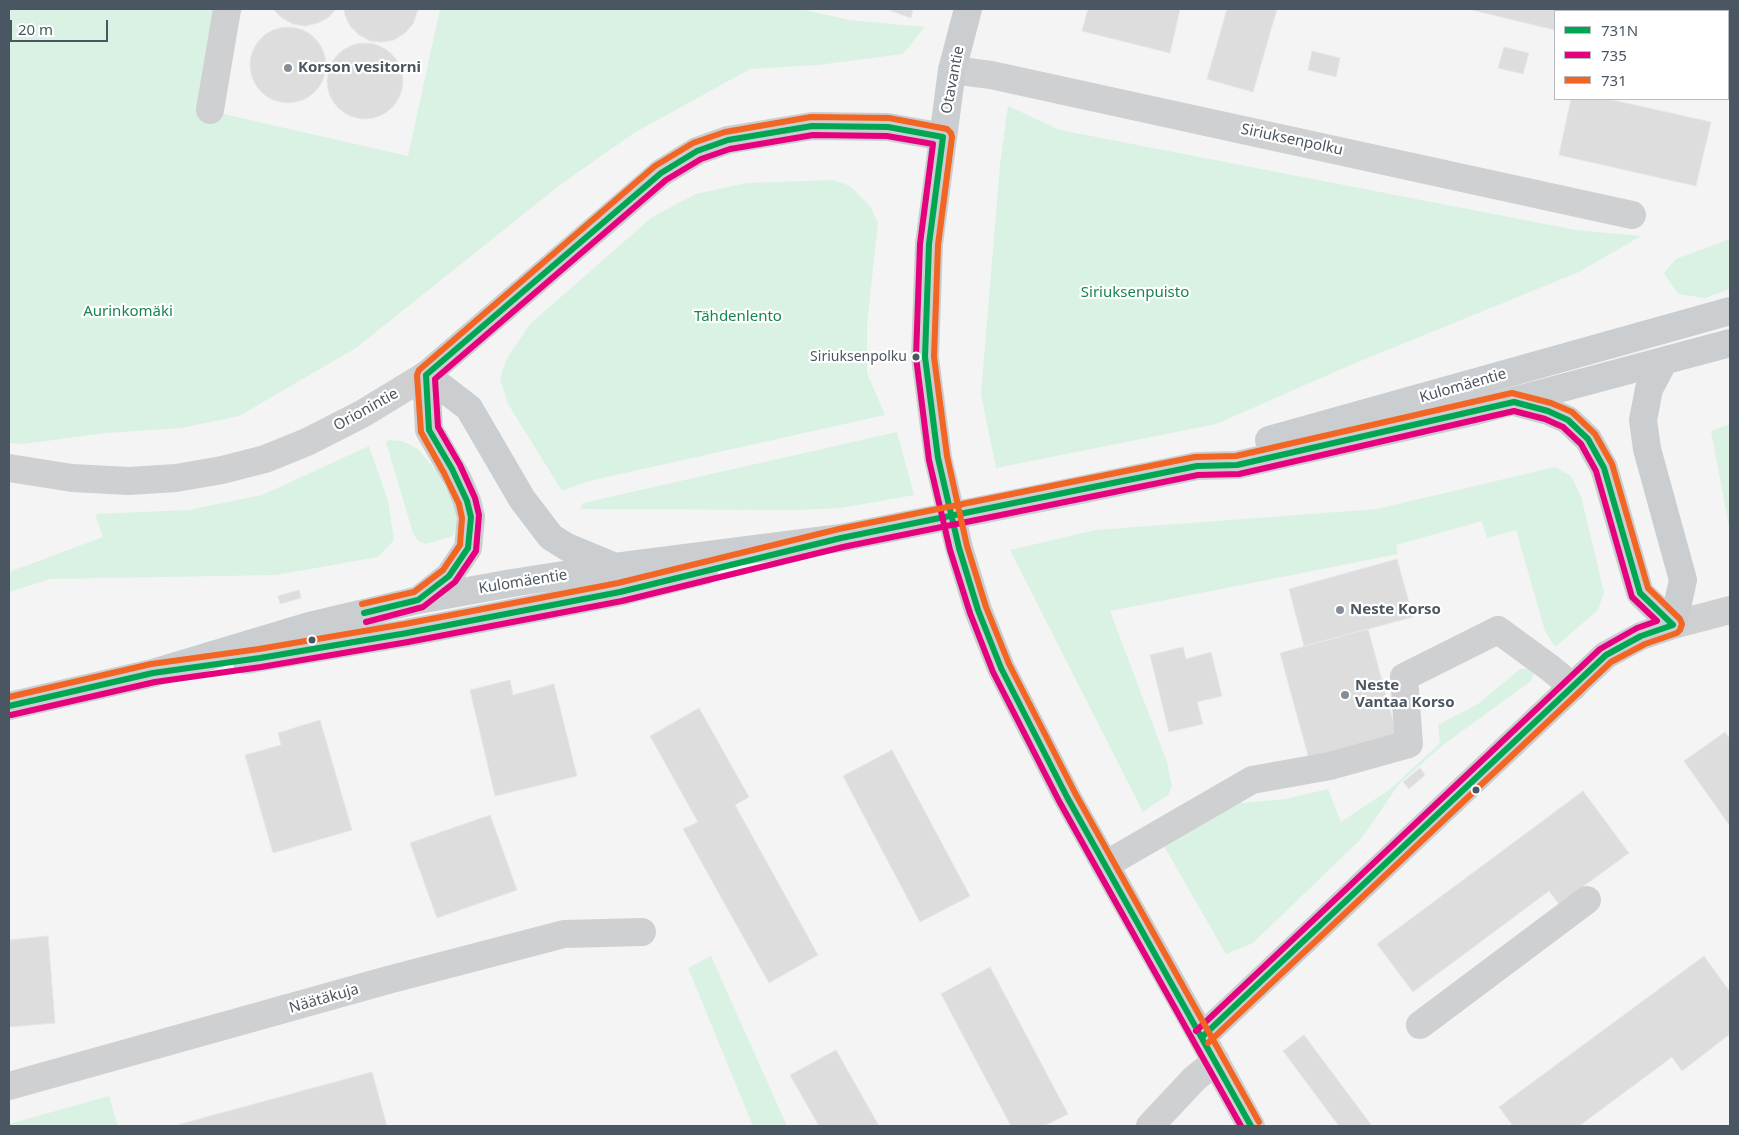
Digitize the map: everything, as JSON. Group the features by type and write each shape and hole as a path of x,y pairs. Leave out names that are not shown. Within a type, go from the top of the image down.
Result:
{"main road":[{"name":"Otavantie","path":"968,9 952,70 929,244 925,348 938,458 959,548 978,610 1001,668 1105,865 1202,1037"},
{"name":"Orionintie","path":"426,375 661,172 697,151 728,140 812,126 888,127 943,138"},
{"name":"Kulomäentie","path":"1197,466 1233,450 1730,311"},
{"name":"Kulomäentie","path":"153,673 260,658 408,633 611,593 841,538 1197,466 1237,465 1514,402 1730,343"},
{"path":"1664,361 1649,389 1643,420 1647,449 1683,580 1673,626"},
{"path":"426,375 468,408 522,499 551,537 567,547 615,567"},
{"path":"418,600 449,576 468,548 471,517 458,480 429,430 426,375"},
{"path":"1514,402 1548,410 1568,420 1588,440 1604,468 1640,593 1673,626"},
{"name":"Kulomäentie","path":"9,706 153,673 313,625 418,600 615,567 841,538"},
{"path":"1202,1037 1606,656 1641,636 1673,626"}],"street":[{"path":"210,110 224,36 227,9"},
{"name":"Siriuksenpolku","path":"952,70 991,75 1632,214"},
{"name":"Orionintie","path":"9,468 72,478 129,481 176,478 222,470 264,459 307,442 362,414 426,375"},
{"path":"1673,626 1730,610"},
{"path":"1105,865 1252,780 1330,766 1410,744 1404,677 1498,630 1550,668 1572,688"},
{"path":"1420,1025 1587,900"},
{"name":"Näätäkuja","path":"9,1086 379,983 564,934 642,932"},
{"name":"Otavantie","path":"1202,1037 1251,1126"},
{"path":"1150,1126 1194,1078 1216,1061"}],"green space":[{"name":"Aurinkomäki","path":"9,9 242,9 219,113 408,156 440,9 800,9 849,20 925,27 903,54 818,65 750,69 634,133 560,185 356,348 239,416 182,428 106,433 23,444 9,443"},
{"name":"Siriuksenpuisto","path":"1008,106 1060,130 1576,230 1641,236 1579,272 1353,364 1216,424 996,468 981,394 1000,165"},
{"name":"Tähdenlento","path":"833,180 850,186 870,206 878,223 867,325 867,373 885,415 589,481 562,491 508,404 500,379 506,360 530,324 652,217 696,194 747,183"},
{"path":"1730,239 1730,289 1705,298 1678,294 1664,273 1676,259"},
{"path":"1730,424 1730,532 1711,431"},
{"path":"897,432 914,495 841,508 798,510 580,509 583,503"},
{"path":"389,440 402,441 418,449 438,473 457,510 456,527 453,536 426,544 418,541 413,533 386,442"},
{"path":"369,446 388,501 394,540 378,557 276,575 50,579 9,592 9,572 103,537 95,514 188,510 262,495"},
{"path":"1555,467 1571,476 1581,496 1604,592 1598,610 1555,647 1545,631 1516,530 1487,538 1482,521 1396,545 1398,554 1110,611 1167,762 1172,787 1168,795 1143,812 1010,550 1096,530 1377,509"},
{"path":"1520,669 1529,669 1534,674 1531,681 1443,745 1399,784 1361,839 1253,943 1226,954 1164,846 1228,804 1286,799 1328,789 1341,822 1389,790 1440,743 1438,725 1478,704"},
{"path":"711,956 787,1126 753,1126 688,968"},
{"path":"109,1096 118,1126 9,1126 9,1124"}],"building":[{"name":"Korson vesitorni","path":"273,9 336,9 329,17 318,23 305,26 293,24 282,18"},
{"name":"Korson vesitorni","path":"344,9 418,9 413,24 405,33 394,40 382,42 370,41 359,35 350,26"},
{"path":"886,9 913,9 911,18"},
{"path":"1088,9 1180,9 1170,53 1082,31"},
{"path":"1227,9 1277,9 1253,92 1207,79"},
{"path":"1468,9 1730,9 1729,18 1729,10 1554,10 1554,30"},
{"name":"Korson vesitorni","path":"288,27 302,30 315,38 323,51 326,65 323,79 315,92 302,100 288,103 274,100 261,92 253,79 250,65 253,51 261,38 274,30"},
{"name":"Korson vesitorni","path":"365,43 379,46 392,54 400,67 403,81 400,95 392,108 379,116 365,119 351,116 338,108 330,95 327,81 330,67 338,54 351,46"},
{"path":"1504,47 1529,53 1523,74 1498,68"},
{"path":"1312,51 1340,58 1336,77 1308,70"},
{"path":"1571,100 1612,100 1711,122 1696,186 1559,155"},
{"path":"1397,559 1413,617 1304,646 1289,589"},
{"path":"299,590 301,598 280,604 278,596"},
{"path":"1368,629 1398,739 1310,763 1280,653"},
{"path":"1183,647 1186,659 1211,652 1222,696 1197,702 1203,724 1169,732 1150,655"},
{"path":"510,680 513,695 554,684 577,776 495,796 470,690"},
{"path":"699,708 749,797 735,805 818,955 769,983 683,829 698,822 650,736"},
{"path":"320,720 352,830 273,853 245,755 281,745 278,733"},
{"path":"1725,732 1730,739 1730,826 1684,761"},
{"path":"892,750 970,896 920,922 843,776"},
{"path":"1420,768 1425,775 1409,789 1403,782"},
{"path":"1583,791 1629,853 1559,904 1549,891 1413,992 1377,944"},
{"path":"490,815 517,890 437,918 410,843"},
{"path":"48,936 55,1023 9,1027 9,940"},
{"path":"1704,956 1730,992 1730,1034 1682,1071 1672,1057 1579,1126 1513,1126 1499,1107"},
{"path":"990,967 1068,1114 1044,1126 1011,1126 941,994"},
{"path":"1304,1035 1372,1126 1339,1126 1283,1051"},
{"path":"836,1050 879,1126 819,1126 790,1075"},
{"path":"372,1072 387,1126 177,1125"}],"transit line":[{"name":"731","path":"362,604 414,592 443,570 460,545 462,518 459,504 421,432 417,375 419,370 655,166 693,143 725,132 811,117 889,118 947,129 952,137 938,245 934,357 947,456 967,546 986,607 1009,664 1075,793 1259,1122"},
{"name":"731N","path":"364,613 418,600 449,576 468,548 471,517 467,501 452,469 429,430 426,375 661,173 697,151 728,140 812,126 888,127 943,137 929,244 925,357 938,458 959,548 978,610 1001,668 1067,797 1251,1126"},
{"name":"735","path":"366,622 423,607 455,582 476,551 479,515 475,498 460,465 438,427 435,379 666,180 701,159 730,149 813,135 887,136 933,144 920,244 916,357 929,460 950,550 970,613 993,672 1059,801 1241,1126"},
{"name":"731","path":"9,697 151,664 259,649 405,624 618,583 839,529 1195,457 1236,456 1512,393 1551,403 1572,412 1595,434 1612,464 1648,588 1680,619 1682,624 1680,630 1677,633 1645,644 1611,662 1208,1043"},
{"name":"731N","path":"9,706 153,673 260,658 407,633 620,592 841,538 1197,466 1237,465 1514,402 1548,411 1568,420 1588,439 1604,468 1640,593 1673,625 1641,636 1606,655 1202,1037"},
{"name":"735","path":"11,715 155,682 261,667 408,642 622,601 843,547 1198,475 1239,474 1514,411 1545,419 1563,427 1581,444 1596,471 1632,597 1657,621 1637,628 1600,649 1196,1031"}],"place":[{"name":"Korson vesitorni","path":"288,68"},
{"name":"Siriuksenpolku","path":"916,357"},
{"name":"Neste Korso","path":"1340,610"},
{"name":"Neste Vantaa Korso","path":"1345,695"}]}
